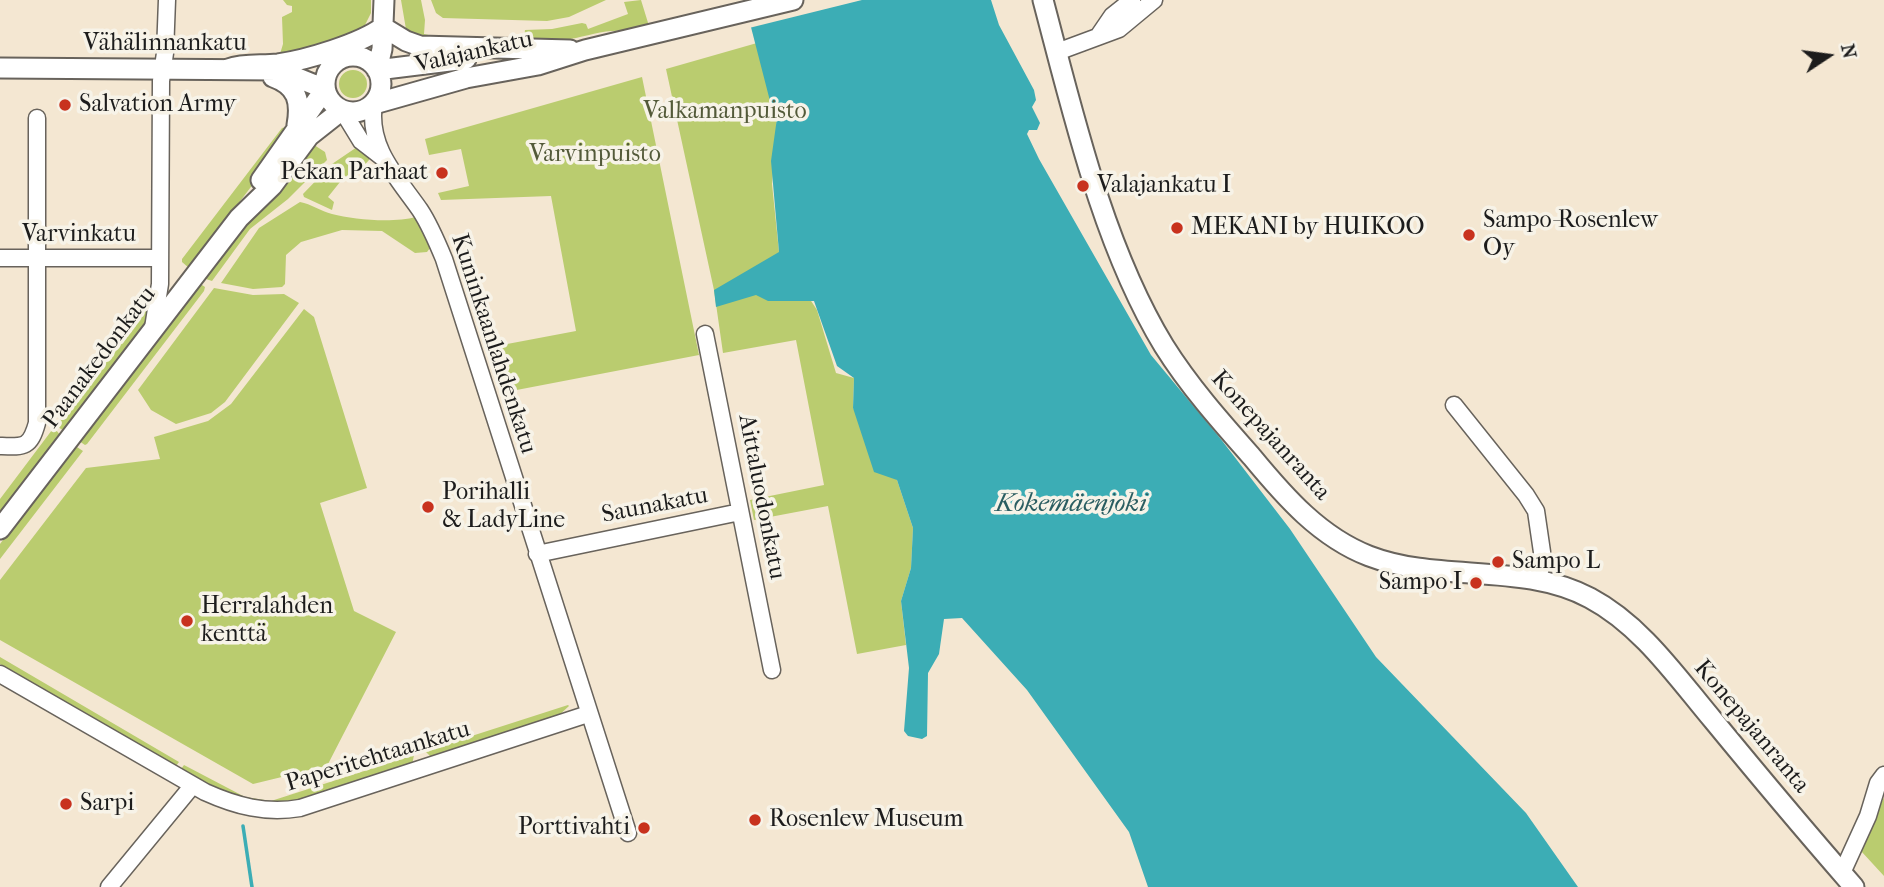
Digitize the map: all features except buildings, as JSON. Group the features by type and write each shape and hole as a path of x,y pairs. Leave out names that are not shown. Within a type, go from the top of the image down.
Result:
{"main road":[{"path":"377,70 381,61 384,0"},
{"name":"Valajankatu","path":"374,104 466,78 538,65 585,50 793,0"},
{"name":"Konepajanranta","path":"1043,0 1101,204 1147,314 1164,346 1192,385 1275,484 1311,520 1337,540 1369,556 1428,569 1539,581 1589,597 1613,612 1659,655 1848,880"},
{"path":"383,27 420,46 585,50"},
{"path":"228,69 243,64 288,62 371,36 383,27"},
{"name":"Valajankatu","path":"377,70 454,60 585,50"},
{"path":"342,58 364,58 377,70 381,87 374,104 360,111 342,110 331,102 325,89 327,73 342,58"},
{"name":"Vähälinnankatu","path":"0,68 278,70 325,89"},
{"path":"228,69 244,75 270,76 286,83 299,100 296,128"},
{"name":"Paanakedonkatu","path":"239,218 261,180 325,89"},
{"name":"Paanakedonkatu","path":"0,529 239,218 272,186 309,136 342,110"}],"street":[{"path":"153,328 160,284 163,68 167,0"},
{"path":"1100,35 1112,16 1132,0"},
{"path":"1057,52 1119,29 1154,0"},
{"name":"Kuninkaanlahdenkatu","path":"374,104 371,122 384,160"},
{"name":"Kuninkaanlahdenkatu","path":"342,110 361,141 384,160 421,212 444,259 628,833"},
{"path":"0,446 23,447 32,439 37,423 37,118"},
{"name":"Varvinkatu","path":"0,258 159,258"},
{"name":"Aittaluodonkatu","path":"705,334 772,670"},
{"path":"1454,405 1526,495 1536,512 1542,552 1539,581"},
{"name":"Saunakatu","path":"537,554 740,512"},
{"name":"Paperitehtaankatu","path":"0,674 225,802 267,810 292,809 588,714"},
{"path":"1848,880 1878,783 1884,775"},
{"path":"109,887 193,785"}],"green space":[{"path":"283,0 371,0 371,13 362,31 305,52 280,54 283,44 282,17 292,12 292,6"},
{"path":"401,0 421,0 425,20 424,34 443,38 524,38 525,30 552,29 582,23 586,24 588,29 628,14 624,2 641,0 649,26 545,41 444,41 407,35"},
{"path":"431,0 606,0 569,17 547,21 443,18 436,13"},
{"name":"Valkamanpuisto","path":"757,43 777,118 772,184 779,252 817,310 836,373 854,378 853,408 897,480 913,528 911,568 901,601 906,645 857,654 828,506 754,520 750,500 824,485 796,340 723,353 714,290 666,69"},
{"path":"353,70 363,74 367,84 363,94 353,98 343,94 339,84 343,74"},
{"name":"Varvinpuisto","path":"642,77 699,355 501,393 486,348 576,331 551,196 441,200 438,193 469,186 461,149 429,155 425,139"},
{"path":"282,128 290,128 270,162 189,268 182,259"},
{"path":"311,143 325,152 327,160 288,199 250,229 212,281 203,278 203,274"},
{"path":"360,145 369,160 350,181 344,177 328,197 334,202 332,210 304,197 303,194 332,164"},
{"path":"300,202 351,218 386,220 416,217 430,248 427,252 415,253 382,231 342,230 301,242 286,255 285,284 282,287 253,289 221,283 259,228"},
{"path":"199,283 205,287 204,291 87,444 79,441"},
{"path":"214,288 253,295 284,294 299,303 225,402 211,413 176,424 151,410 138,390"},
{"path":"152,301 148,322 64,431 58,427 58,423"},
{"name":"Herralahden kenttä","path":"304,309 314,317 367,488 320,503 354,611 396,632 327,766 253,784 0,640 0,580 86,468 160,459 154,437 208,421 231,404"},
{"path":"52,430 56,430 61,436 0,513 0,499"},
{"path":"74,445 83,451 0,559 0,544"},
{"path":"0,657 179,762 176,766 44,695 0,664"},
{"path":"568,705 557,717 433,759 425,751"},
{"path":"414,755 412,765 298,802 265,803 236,796 181,769 184,765 245,797 271,801"},
{"path":"1884,797 1884,876 1861,851"}],"water":[{"name":"Kokemäenjoki","path":"744,0 991,0 999,25 1034,90 1036,100 1032,107 1040,123 1037,130 1029,130 1027,134 1151,355 1220,438 1290,529 1376,657 1526,813 1578,887 1148,887 1129,832 1027,690 962,618 944,619 939,654 928,673 927,736 922,739 908,736 904,731 909,668 901,601 911,568 913,528 897,480 874,472 853,408 854,378 837,366 814,301 768,301 756,295 716,307 714,290 779,252 771,161 777,118 770,101"}],"pier":[{"path":"762,0 862,0 749,28 742,5"}],"waterway":[{"path":"243,826 252,887"}],"place":[{"name":"Salvation Army","path":"65,105"},
{"name":"Pekan Parhaat","path":"442,173"},
{"name":"Valajankatu I","path":"1083,186"},
{"name":"MEKANI by HUIKOO","path":"1177,228"},
{"name":"Sampo-Rosenlew Oy","path":"1469,235"},
{"name":"Porihalli & LadyLine","path":"428,507"},
{"name":"Sampo L","path":"1498,562"},
{"name":"Sampo I","path":"1476,583"},
{"name":"Herralahden kenttä","path":"187,621"},
{"name":"Sarpi","path":"66,804"},
{"name":"Rosenlew Museum","path":"755,820"},
{"name":"Porttivahti","path":"644,828"}]}
